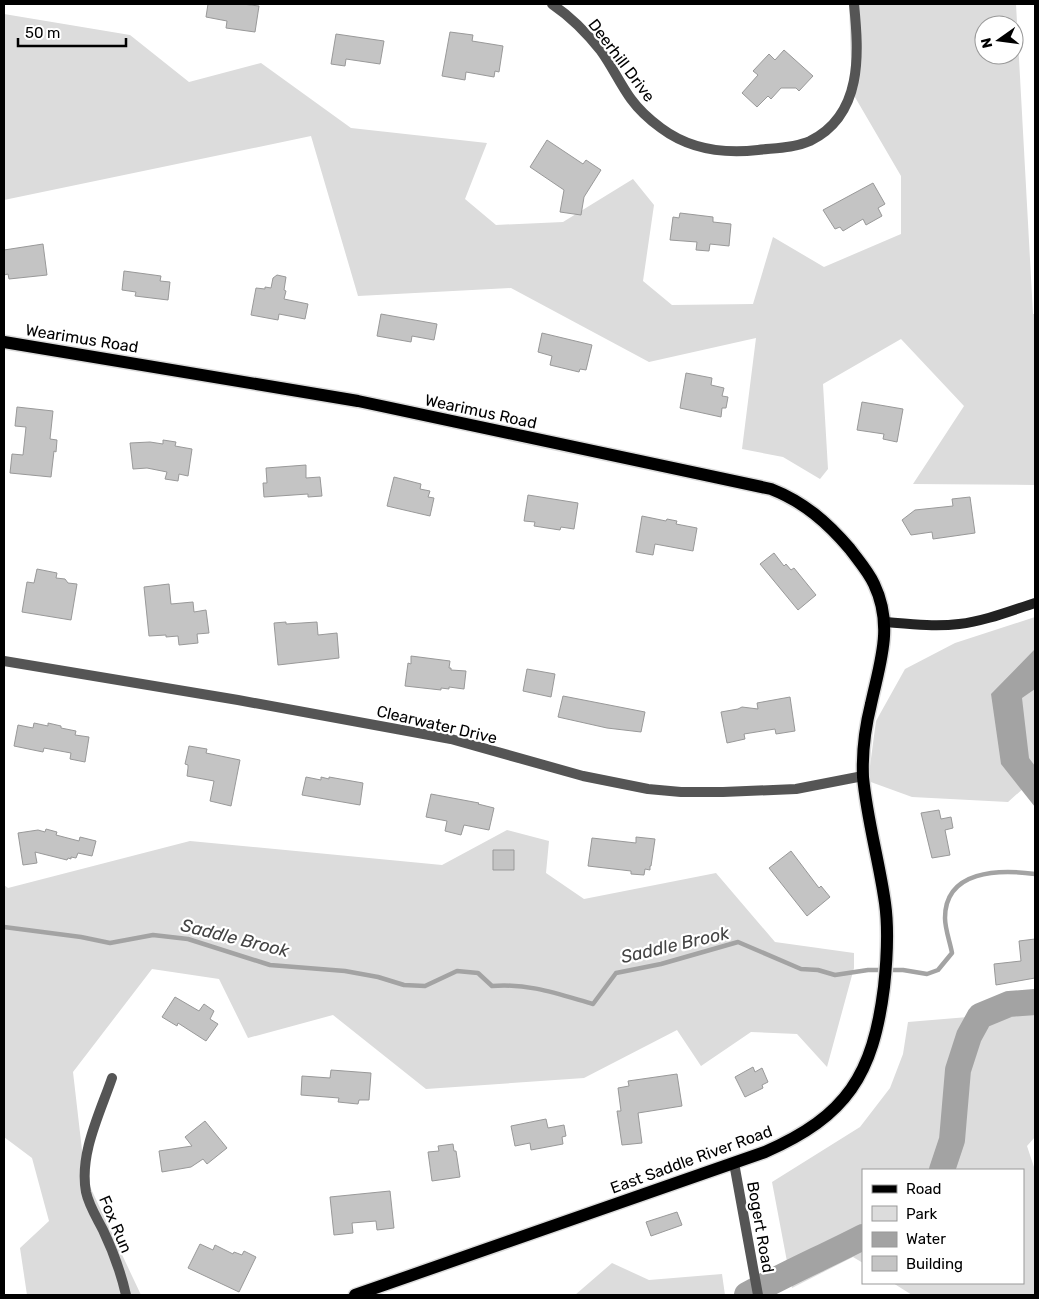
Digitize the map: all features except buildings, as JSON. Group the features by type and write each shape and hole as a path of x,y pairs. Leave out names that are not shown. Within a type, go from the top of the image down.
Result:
{"main road":[{"name":"Wearimus Road","path":"4,342 358,401 771,489 800,503 822,519 838,536 861,564 874,584 885,622"},
{"path":"885,622 933,626 959,624 976,621 1035,603"},
{"name":"East Saddle River Road","path":"355,1295 734,1163 782,1144 823,1119 846,1097 868,1060 878,1025 887,959 885,904 870,832 863,776 864,742 870,706 885,643 885,622"}],"street":[{"name":"Deerhill Drive","path":"552,4 582,29 601,52 631,99 646,116 662,129 696,146 716,151 736,152 793,146 809,141 824,132 835,122 845,108 856,76 854,4"},
{"name":"Clearwater Drive","path":"4,660 451,738 591,778 648,788 681,792 723,792 796,788 863,776"},
{"name":"Fox Run","path":"112,1078 86,1154 84,1172 86,1192 91,1208 114,1254 126,1295"},
{"name":"Bogert Road","path":"734,1163 758,1295"}],"green space":[{"path":"849,4 1016,4 1017,15 974,15 974,65 1019,65 1033,314 1035,314 1035,485 913,484 964,406 901,339 823,384 828,469 820,479 783,457 742,449 756,338 649,362 511,288 358,296 311,136 4,200 4,14 130,35 189,82 261,63 351,128 487,143 465,199 496,225 563,222 633,179 654,205 643,281 672,305 753,304 773,237 824,267 901,234 901,176 852,92"},
{"path":"1035,617 1035,778 1008,802 912,797 868,781 876,721 905,669 955,643"},
{"path":"507,830 549,841 546,873 584,899 716,873 775,942 854,953 854,968 827,1067 797,1034 751,1032 701,1066 677,1030 584,1078 426,1089 333,1015 248,1038 219,979 152,969 73,1072 85,1176 141,1295 27,1295 20,1248 49,1221 32,1158 4,1137 4,885 8,888 190,841 442,865"},
{"path":"1035,1015 1035,1137 1027,1146 1035,1170 1035,1295 912,1295 895,1284 1024,1284 1024,1169 862,1169 862,1262 853,1257 792,1288 772,1182 860,1127 890,1088 903,1054 908,1022 980,1016"},
{"path":"612,1263 649,1280 722,1274 725,1295 575,1295"}],"water":[{"path":"1035,649 1035,689 1022,698 1029,758 1035,766 1035,807 1001,764 991,694"},
{"path":"1035,993 1035,1015 980,1016 997,998"}],"waterway":[{"name":"Saddle Brook","path":"4,927 81,937 110,943 153,935 188,939 270,965 345,971 378,977 404,985 425,986 457,971 478,973 492,986 531,988 593,1004 616,973 661,964 738,942 801,969 818,970 835,975 868,970 903,970 927,974 938,970 952,953 945,918 947,902 954,890 976,876 991,873 1021,872 1035,874"},
{"path":"942,1169 952,1140 958,1070 969,1036 980,1016 1009,1004 1035,1002"},
{"path":"747,1295 862,1237"}]}
